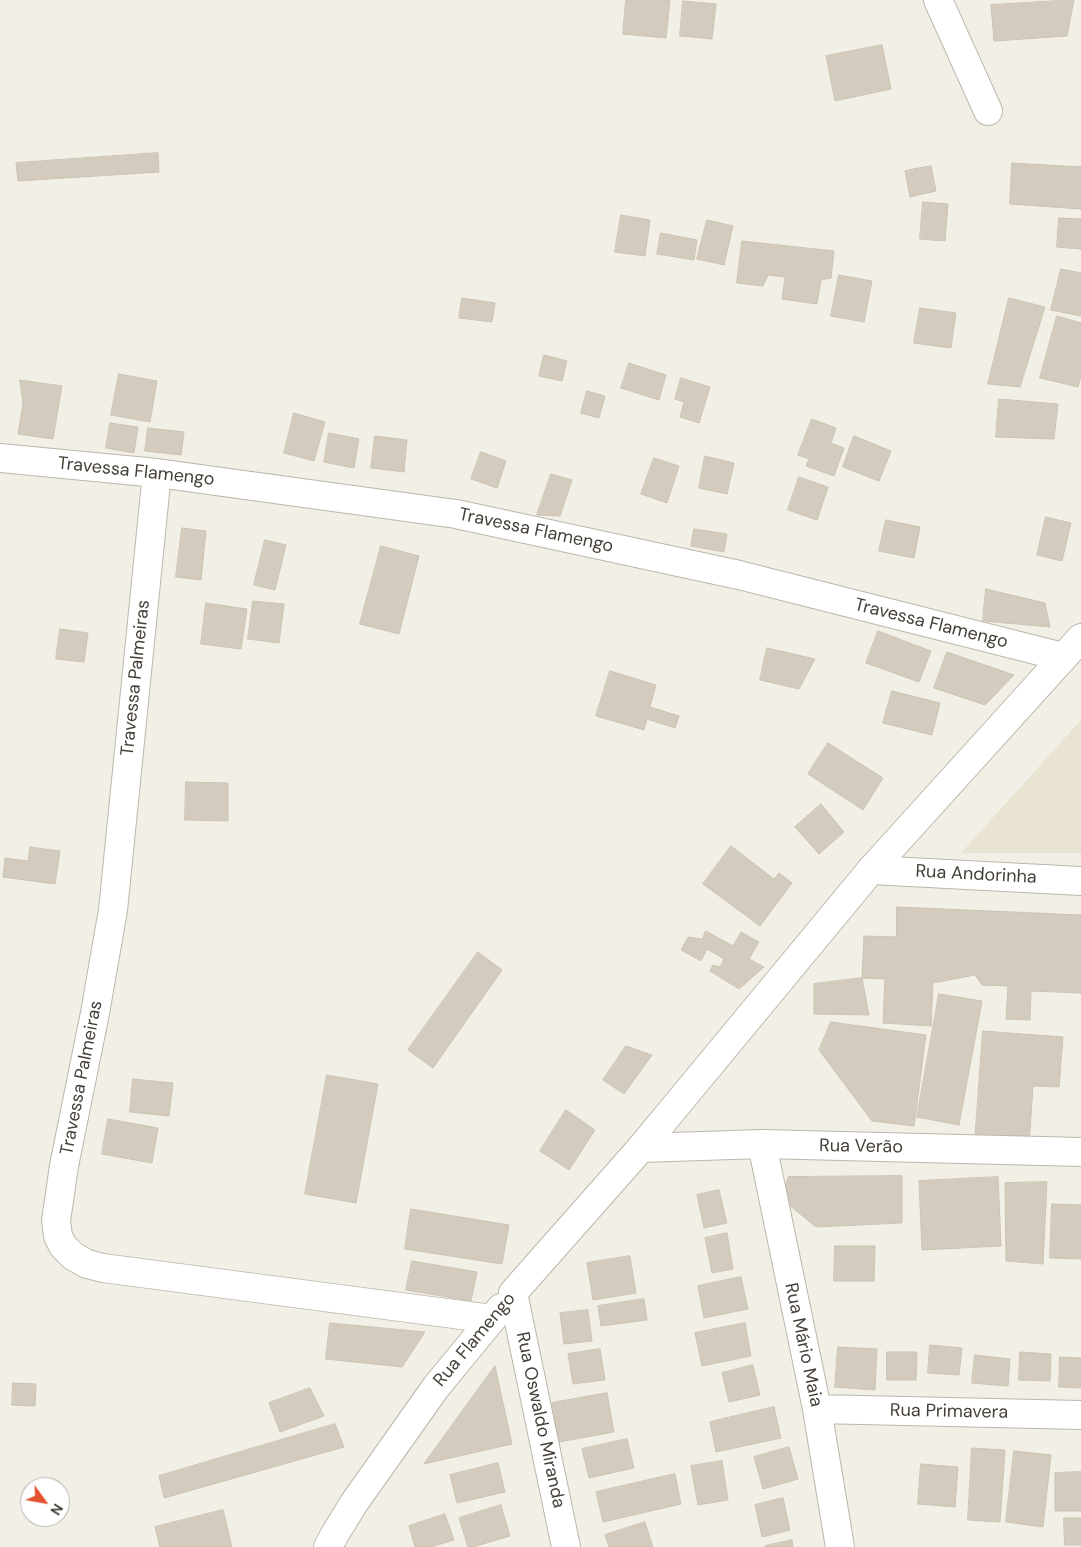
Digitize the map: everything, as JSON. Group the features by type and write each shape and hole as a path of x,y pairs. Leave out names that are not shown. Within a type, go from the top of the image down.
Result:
{"street":[{"path":"938,0 988,111"},
{"name":"Travessa Flamengo","path":"0,458 156,473 456,514 1072,648"},
{"name":"Travessa Palmeiras","path":"156,473 113,910 64,1166 56,1221 58,1236 63,1246 73,1256 87,1264 104,1268 492,1319"},
{"name":"Rua Flamengo","path":"328,1547 354,1504 436,1387 513,1293 641,1148 871,870 1072,648"},
{"name":"Rua Andorinha","path":"871,870 1081,881"},
{"name":"Rua Verão","path":"641,1148 762,1144 1081,1152"},
{"name":"Rua Mário Maia","path":"762,1144 817,1410 840,1547"},
{"name":"Rua Oswaldo Miranda","path":"513,1293 566,1547"},
{"name":"Rua Primavera","path":"817,1410 1081,1415"}],"shaded area":[{"path":"1081,720 1081,853 961,853"}],"building":[{"path":"626,0 670,0 666,38 623,34"},
{"path":"1074,0 1067,36 994,41 991,5"},
{"path":"683,1 716,4 712,39 680,36"},
{"path":"882,45 891,89 835,101 826,56"},
{"path":"158,153 159,172 18,181 16,163"},
{"path":"1012,163 1081,167 1081,209 1010,204"},
{"path":"931,166 936,191 910,197 905,171"},
{"path":"923,202 948,204 945,241 920,239"},
{"path":"621,215 650,220 645,256 615,252"},
{"path":"1059,218 1081,219 1081,249 1057,247"},
{"path":"707,220 733,226 724,265 697,259"},
{"path":"661,233 697,240 694,260 657,254"},
{"path":"742,241 834,251 831,278 821,280 817,304 782,299 785,277 768,275 763,286 737,283"},
{"path":"1061,269 1081,273 1081,316 1051,310"},
{"path":"839,275 872,281 864,322 831,316"},
{"path":"462,298 495,303 492,322 459,318"},
{"path":"1009,298 1045,307 1020,387 988,384"},
{"path":"920,308 956,313 951,348 914,343"},
{"path":"1057,316 1081,323 1081,375 1078,387 1040,378"},
{"path":"544,355 567,361 562,381 539,376"},
{"path":"629,363 666,375 659,400 621,388"},
{"path":"119,374 157,381 150,422 111,415"},
{"path":"681,378 710,387 699,423 680,417 684,402 675,399"},
{"path":"20,380 62,386 53,439 18,434 23,404"},
{"path":"587,391 605,396 599,418 581,413"},
{"path":"999,399 1058,404 1054,439 996,437"},
{"path":"294,413 325,422 314,461 284,453"},
{"path":"812,419 836,428 831,443 844,448 834,476 806,466 809,459 798,455"},
{"path":"110,423 138,427 134,453 106,448"},
{"path":"148,428 184,432 181,455 145,451"},
{"path":"329,433 359,439 354,468 324,462"},
{"path":"375,436 407,440 404,472 371,468"},
{"path":"854,436 891,451 879,481 843,467"},
{"path":"481,452 506,461 497,488 471,479"},
{"path":"705,456 734,463 727,494 699,488"},
{"path":"654,458 679,466 667,503 641,494"},
{"path":"551,474 572,480 560,516 537,515"},
{"path":"799,477 828,487 817,520 788,510"},
{"path":"1046,517 1071,523 1062,561 1037,555"},
{"path":"886,520 920,527 914,558 879,551"},
{"path":"182,528 206,531 201,580 176,577"},
{"path":"694,529 727,534 724,552 691,546"},
{"path":"265,540 286,545 275,590 254,585"},
{"path":"381,546 419,556 399,634 360,624"},
{"path":"986,589 1045,603 1050,627 983,621"},
{"path":"253,601 284,604 279,643 248,639"},
{"path":"206,603 247,609 241,649 201,644"},
{"path":"60,629 88,633 84,662 56,659"},
{"path":"878,631 931,651 919,682 866,663"},
{"path":"767,648 815,659 799,689 760,680"},
{"path":"947,652 1014,675 985,705 934,688"},
{"path":"610,671 656,685 650,707 679,716 675,728 647,719 644,730 596,716"},
{"path":"892,691 940,703 932,735 883,723"},
{"path":"828,743 883,778 863,810 808,774"},
{"path":"186,782 228,783 228,821 185,820"},
{"path":"821,804 844,832 819,854 795,827"},
{"path":"731,846 774,879 779,873 792,883 760,926 703,884"},
{"path":"30,847 60,851 55,884 3,877 5,858 28,861"},
{"path":"897,907 1081,915 1081,993 1031,991 1030,1020 1006,1019 1008,986 982,985 975,975 933,983 931,1026 883,1023 885,979 862,978 864,936 896,937"},
{"path":"706,931 733,946 741,932 759,942 749,959 764,967 739,989 710,971 713,965 720,967 724,959 707,949 701,961 681,950 688,937 702,939"},
{"path":"478,952 502,970 433,1068 408,1050"},
{"path":"862,978 869,1015 814,1014 814,984"},
{"path":"939,994 982,1001 959,1125 917,1117"},
{"path":"831,1022 926,1035 914,1126 872,1121 819,1050"},
{"path":"983,1031 1063,1037 1059,1087 1033,1086 1029,1145 975,1141"},
{"path":"626,1046 652,1055 624,1094 603,1080"},
{"path":"327,1075 378,1084 356,1203 305,1194"},
{"path":"133,1079 173,1083 169,1116 130,1112"},
{"path":"566,1110 595,1130 569,1170 540,1151"},
{"path":"108,1119 158,1128 152,1163 102,1154"},
{"path":"902,1176 902,1223 816,1227 782,1199 788,1177"},
{"path":"998,1177 1001,1246 922,1250 919,1181"},
{"path":"1047,1182 1043,1264 1006,1261 1005,1183"},
{"path":"719,1190 727,1223 704,1228 697,1195"},
{"path":"1052,1204 1081,1205 1081,1259 1050,1258"},
{"path":"411,1209 509,1225 502,1264 405,1249"},
{"path":"727,1233 733,1269 712,1273 705,1238"},
{"path":"835,1246 875,1246 874,1281 834,1281"},
{"path":"630,1256 636,1293 593,1300 587,1263"},
{"path":"412,1261 477,1272 471,1301 406,1290"},
{"path":"741,1277 748,1309 704,1318 698,1286"},
{"path":"644,1299 647,1320 601,1326 598,1306"},
{"path":"588,1310 592,1341 564,1344 560,1313"},
{"path":"330,1323 425,1332 402,1367 326,1359"},
{"path":"745,1323 751,1356 702,1366 695,1333"},
{"path":"930,1345 962,1348 959,1375 928,1373"},
{"path":"838,1347 877,1349 875,1390 835,1387"},
{"path":"600,1349 605,1380 573,1384 568,1354"},
{"path":"887,1352 917,1352 916,1380 887,1380"},
{"path":"1020,1352 1051,1354 1050,1381 1019,1380"},
{"path":"975,1355 1010,1359 1008,1386 972,1383"},
{"path":"1060,1357 1081,1358 1081,1388 1059,1387"},
{"path":"753,1365 760,1395 729,1402 722,1373"},
{"path":"495,1366 512,1444 424,1464"},
{"path":"13,1383 36,1384 35,1406 12,1405"},
{"path":"310,1388 324,1416 280,1432 269,1403"},
{"path":"607,1393 614,1432 559,1442 552,1403"},
{"path":"774,1407 781,1438 716,1452 710,1422"},
{"path":"335,1424 344,1447 164,1498 159,1476"},
{"path":"627,1439 634,1468 589,1478 582,1449"},
{"path":"789,1447 798,1479 763,1489 754,1457"},
{"path":"972,1448 1005,1450 1000,1522 968,1520"},
{"path":"1014,1451 1051,1455 1043,1527 1006,1522"},
{"path":"722,1461 728,1500 698,1505 691,1466"},
{"path":"498,1463 505,1492 457,1503 450,1475"},
{"path":"921,1464 958,1467 955,1507 918,1504"},
{"path":"1081,1472 1081,1511 1055,1511 1055,1473"},
{"path":"675,1474 681,1504 603,1522 596,1492"},
{"path":"783,1498 790,1530 762,1537 755,1505"},
{"path":"501,1505 510,1536 468,1547 459,1518"},
{"path":"223,1510 232,1547 160,1547 155,1527"},
{"path":"445,1514 454,1540 431,1547 415,1547 409,1526"},
{"path":"1064,1518 1081,1518 1081,1545 1065,1545"},
{"path":"645,1522 653,1547 609,1547 605,1535"},
{"path":"792,1540 793,1547 765,1547 765,1546"}]}
